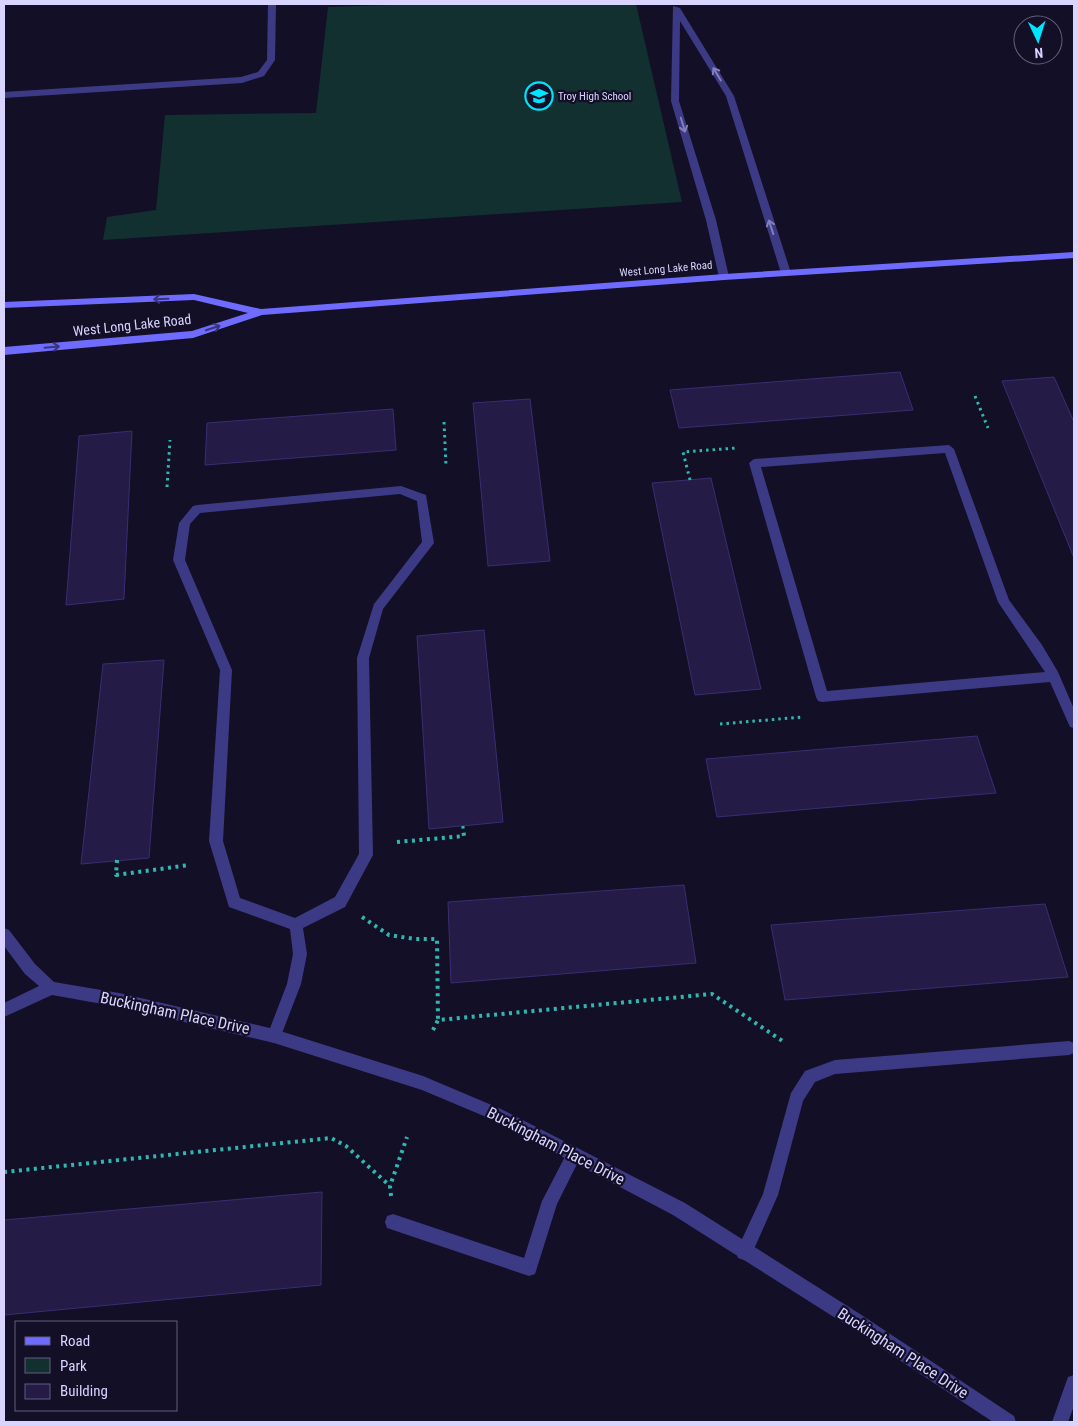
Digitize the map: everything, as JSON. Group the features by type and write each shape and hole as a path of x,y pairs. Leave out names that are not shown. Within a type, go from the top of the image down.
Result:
{"main road":[{"name":"West Long Lake Road","path":"4,351 193,334 261,312 428,301 724,277 1074,255"},
{"name":"West Long Lake Road","path":"4,306 194,298 261,312"}],"street":[{"path":"4,95 242,80 261,74 271,60 272,4"},
{"path":"675,6 730,96 786,273"},
{"path":"675,6 675,101 711,220 724,277"},
{"path":"1054,676 822,697 754,463 949,449 1004,602 1038,649 1054,676 1074,723"},
{"path":"400,490 422,498 428,543 378,608 363,658 366,855 340,902 296,925 234,902 216,841 226,670 179,560 185,523 197,510 400,490"},
{"path":"274,1036 294,984 300,954 296,925"},
{"path":"4,935 30,969 51,988 4,1010"},
{"name":"Buckingham Place Drive","path":"51,988 218,1021 274,1036 423,1083 496,1114 679,1209 854,1320 1008,1422"},
{"path":"744,1252 770,1195 796,1098 810,1076 835,1066 1069,1048"},
{"path":"393,1222 529,1268 550,1201 574,1154"},
{"path":"1060,1422 1074,1383"}],"path":[{"path":"975,396 988,428"},
{"path":"444,422 446,466"},
{"path":"167,487 170,440"},
{"path":"690,480 683,452 738,448"},
{"path":"720,724 803,717"},
{"path":"397,842 464,836 463,826"},
{"path":"118,860 116,875 189,865"},
{"path":"340,902 389,935 415,939 436,939 438,1020 433,1030"},
{"path":"438,1020 712,994 784,1042"},
{"path":"4,1172 331,1138 346,1146 390,1186 406,1137"}],"green space":[{"path":"419,4 636,4 682,202 103,240 107,217 156,210 165,115 316,113 328,7"}],"building":[{"path":"900,372 913,410 679,428 670,390"},
{"path":"1054,377 1074,422 1074,558 1002,381"},
{"path":"530,399 550,561 488,566 473,403"},
{"path":"393,409 396,450 205,465 207,423"},
{"path":"132,431 124,599 66,605 79,436"},
{"path":"711,478 761,689 695,695 652,483"},
{"path":"484,630 503,822 429,829 417,636"},
{"path":"164,660 149,858 81,864 103,664"},
{"path":"977,736 996,793 717,817 706,759"},
{"path":"684,885 696,963 451,983 448,902"},
{"path":"1045,904 1068,977 785,1000 771,925"},
{"path":"322,1192 321,1285 4,1315 4,1220"}],"place":[{"name":"Troy High School","path":"539,96"}]}
